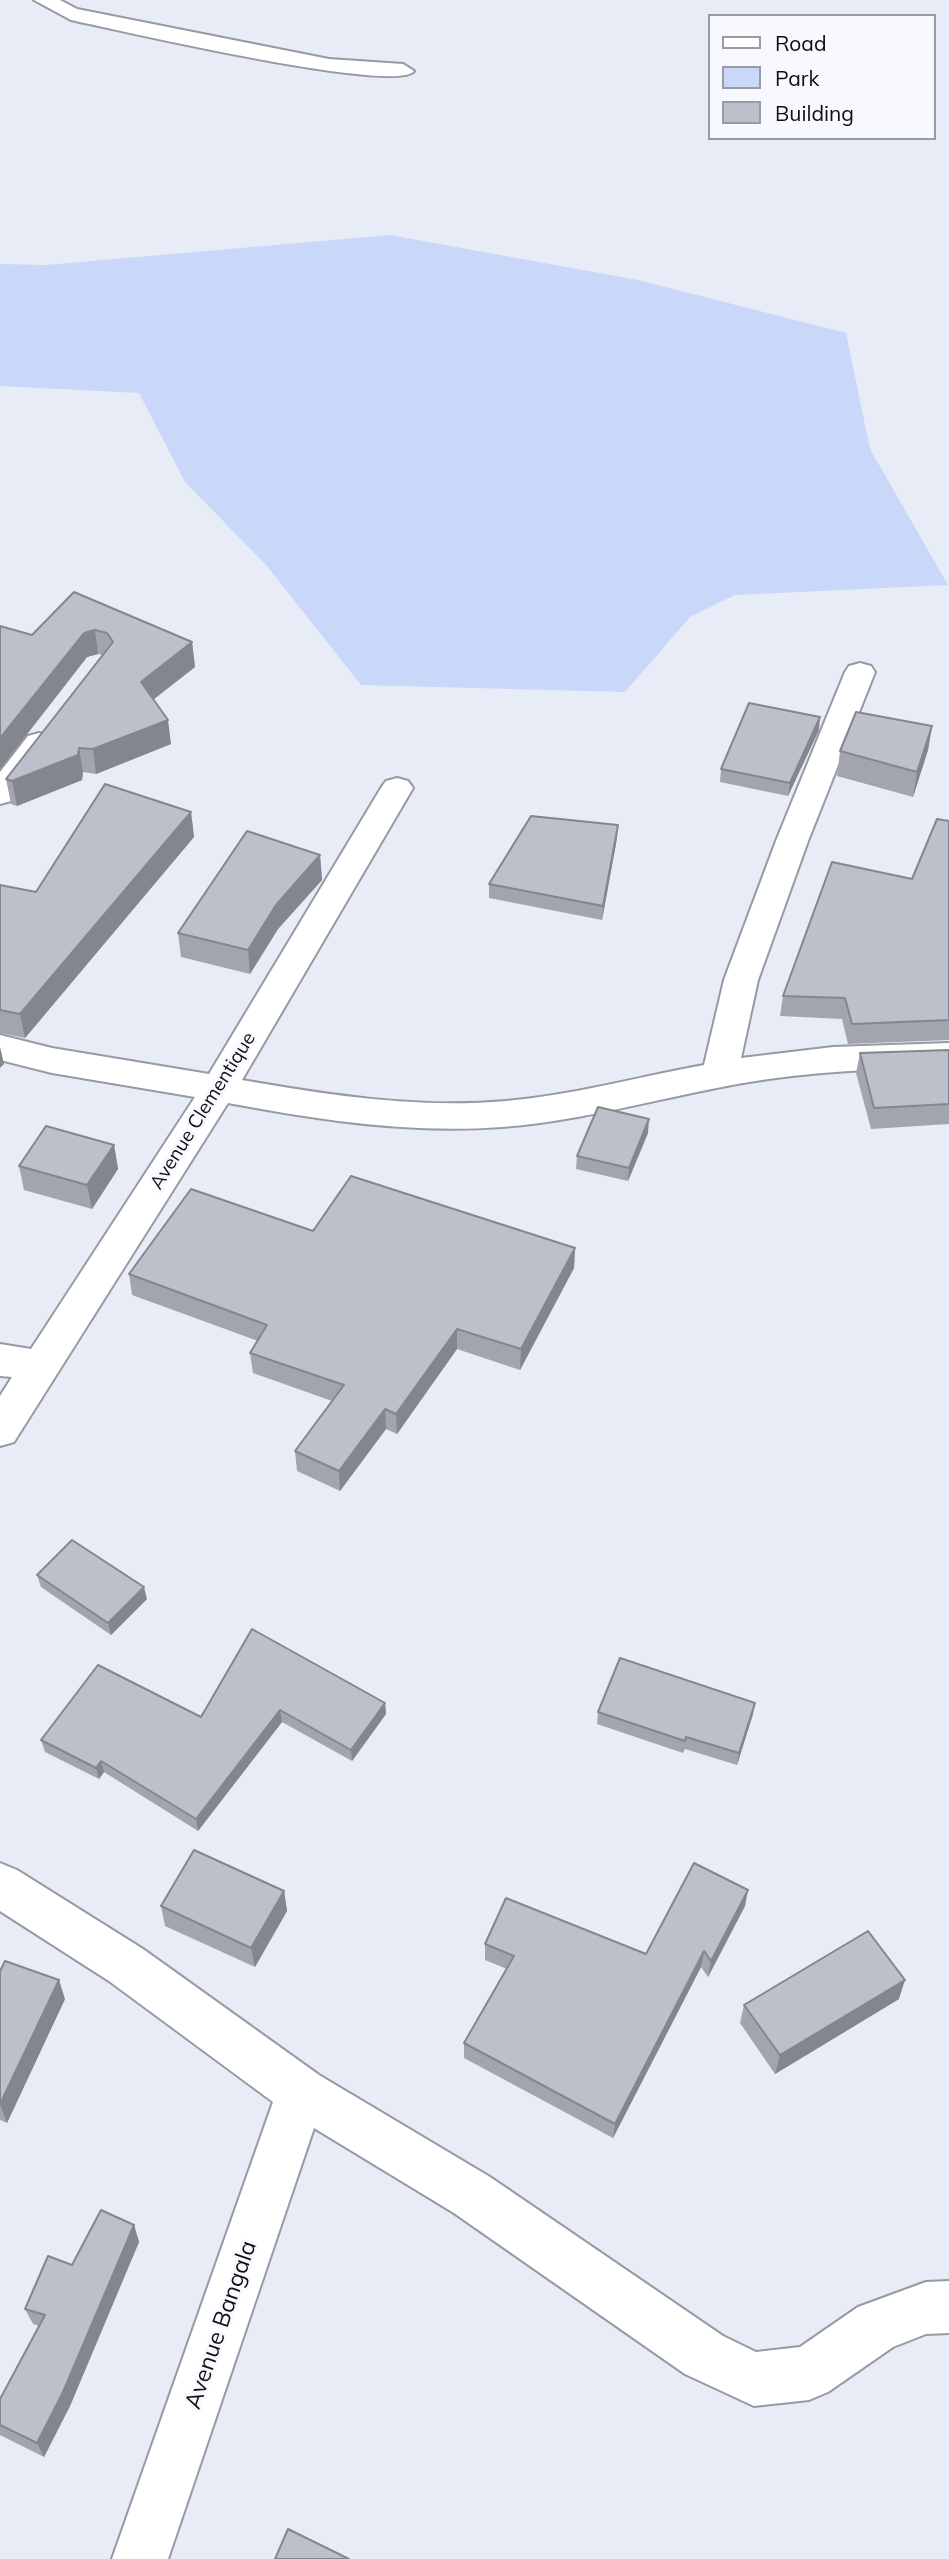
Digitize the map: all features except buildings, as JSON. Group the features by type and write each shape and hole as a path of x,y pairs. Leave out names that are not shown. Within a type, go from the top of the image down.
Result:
{"street":[{"path":"44,0 71,14 329,66 403,71"},
{"path":"720,1074 741,980 792,841 860,672"},
{"path":"0,794 58,719"},
{"name":"Avenue Clementique","path":"0,1430 219,1088 397,788"},
{"path":"0,1047 219,1088 430,1116 527,1111 587,1102 720,1074 878,1056 949,1055"},
{"path":"0,1360 40,1366"},
{"path":"0,1885 125,1965 302,2092 472,2195 704,2355 754,2379 808,2373 877,2326 926,2308 949,2307"},
{"name":"Avenue Bangala","path":"140,2559 302,2092"}],"green space":[{"path":"390,235 638,280 846,333 870,449 948,585 735,595 690,617 625,692 361,685 267,566 185,482 139,393 0,386 0,264 46,265"}]}
